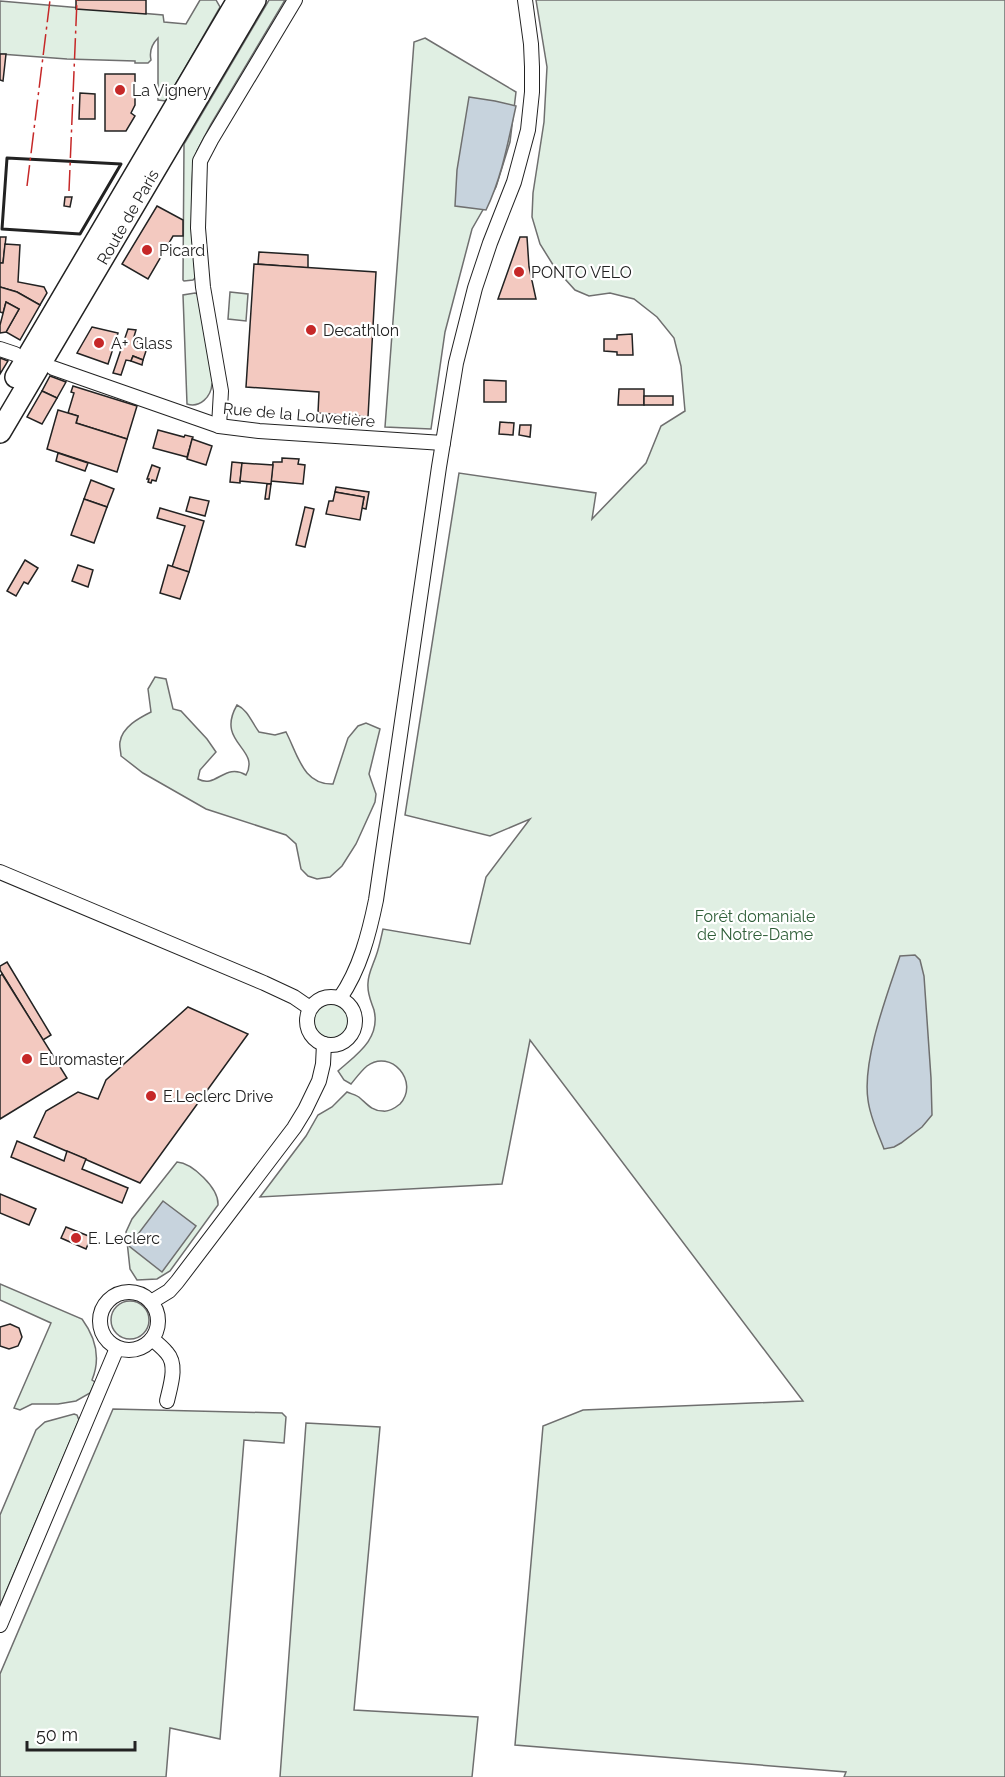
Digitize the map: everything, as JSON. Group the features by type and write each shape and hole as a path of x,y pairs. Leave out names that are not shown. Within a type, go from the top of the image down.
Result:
{"main road":[{"name":"Route de Paris","path":"0,403 238,0"},
{"name":"Route de Paris","path":"0,432 255,0"}],"street":[{"path":"219,426 221,391 203,287 198,228 200,161 295,0"},
{"path":"340,998 349,986 361,956 376,900 442,443 466,316 490,243 514,182 528,130 532,67 526,5"},
{"path":"0,349 15,354"},
{"name":"Rue de la Louvetière","path":"53,368 219,426 259,431 442,443"},
{"path":"0,872 264,983 294,997 310,1008"},
{"path":"340,998 352,1009 355,1025 352,1033 340,1044 332,1046 324,1044 312,1036 308,1029 307,1015 310,1008 320,999 340,998"},
{"path":"152,1302 177,1282 294,1128 312,1098 319,1081 324,1064 324,1044"},
{"path":"124,1292 144,1295 157,1310 159,1320 152,1339 135,1350 129,1350 117,1348 105,1338 100,1324 103,1308 108,1301 124,1292"},
{"path":"152,1339 169,1354 172,1365 172,1379 167,1401"},
{"path":"0,1625 117,1348"}],"green space":[{"path":"200,0 216,0 220,7 166,101 158,100 158,38 151,48 151,60 148,63 0,54 0,1 163,15 164,22 186,24"},
{"path":"269,0 285,0 197,151 193,165 192,184 196,277 193,280 184,281 184,144"},
{"name":"Forêt domaniale de Notre-Dame","path":"536,0 1005,0 1005,1777 844,1777 846,1772 515,1745 543,1426 583,1410 803,1401 530,1040 502,1184 260,1197 306,1136 318,1115 332,1107 347,1092 379,1111 390,1110 400,1104 407,1086 400,1070 393,1064 385,1061 367,1066 351,1084 344,1080 338,1071 359,1052 374,1030 374,1010 368,980 383,929 470,944 486,877 530,819 490,836 405,815 459,473 596,493 592,519 646,463 661,426 685,411 681,366 674,338 657,317 634,299 610,293 589,296 575,290 555,268 540,244 532,217 533,193 544,122 547,67"},
{"path":"425,38 516,92 510,142 496,187 472,229 445,332 431,429 385,427 414,42"},
{"path":"230,292 248,294 246,321 228,319"},
{"path":"198,294 214,384 204,400 192,405 187,404 183,295"},
{"path":"155,677 166,679 173,709 181,711 216,752 200,770 198,779 204,781 210,781 232,772 246,775 249,766 248,758 234,737 231,728 237,705 247,713 259,732 275,735 286,732 298,759 308,774 323,783 333,784 348,738 358,726 366,723 380,729 369,774 376,794 375,802 356,844 342,866 330,877 317,879 308,876 301,869 296,844 286,835 206,809 143,773 121,756 120,744 124,732 136,720 151,712 148,689"},
{"path":"331,1002 345,1007 350,1021 345,1035 331,1040 317,1035 312,1021 317,1007"},
{"path":"177,1162 183,1163 204,1177 214,1191 218,1205 170,1271 157,1279 137,1280 130,1269 126,1232 132,1219"},
{"path":"0,1284 82,1319 91,1333 96,1348 95,1372 92,1380 95,1382 90,1393 76,1401 32,1404 20,1410 14,1408 51,1323 0,1300"},
{"path":"130,1301 143,1307 149,1320 143,1333 130,1339 117,1333 111,1320 117,1307"},
{"path":"113,1409 282,1413 286,1417 284,1443 244,1440 220,1739 170,1728 166,1777 0,1777 0,1674"},
{"path":"74,1414 79,1420 0,1606 0,1515 36,1430 45,1422"},
{"path":"306,1423 380,1427 354,1710 478,1717 472,1777 280,1777"}],"shaded area":[{"path":"469,97 516,106 500,172 486,210 455,206 457,170"},
{"path":"915,955 920,960 924,976 932,1115 922,1127 901,1143 884,1149 874,1125 868,1100 867,1084 872,1047 900,956"},
{"path":"163,1201 196,1226 162,1272 129,1246"}],"building":[{"path":"76,0 146,0 146,14 76,9"},
{"path":"0,54 6,54 3,81 0,80"},
{"name":"La Vignery","path":"105,74 135,74 135,105 131,113 135,116 126,131 105,131"},
{"path":"80,93 95,94 95,119 79,119"},
{"path":"65,197 72,197 70,207 64,206"},
{"name":"Picard","path":"157,206 183,220 183,236 173,236 148,279 122,264"},
{"path":"0,237 6,237 3,263 0,263"},
{"path":"520,237 527,237 529,267 536,299 498,299"},
{"path":"5,244 20,245 18,282 44,287 47,293 40,305 17,292 0,287 0,263 3,263"},
{"path":"259,252 308,255 308,268 258,264"},
{"name":"Decathlon","path":"254,264 376,272 368,417 318,413 319,392 246,387"},
{"path":"0,287 17,292 40,305 20,340 6,332 19,309 6,302 3,313 0,312"},
{"path":"6,302 19,309 6,332 0,333 0,325"},
{"name":"A+ Glass","path":"92,327 118,333 108,364 77,353"},
{"path":"128,329 136,330 133,340 148,345 143,360 133,356 131,361 126,360 121,375 113,373"},
{"path":"632,334 633,355 617,355 617,352 604,351 604,339 617,339 617,335"},
{"path":"133,356 143,360 142,365 131,361"},
{"path":"0,358 8,361 0,374"},
{"path":"50,376 66,382 57,398 42,391"},
{"path":"484,380 506,381 506,402 484,402"},
{"path":"73,386 137,406 127,439 76,423 78,416 68,413 74,393 71,392"},
{"path":"619,389 644,389 644,405 618,405"},
{"path":"42,391 57,398 42,424 27,417"},
{"path":"644,396 673,396 673,405 644,405"},
{"path":"58,410 78,416 76,423 127,439 117,472 47,449"},
{"path":"500,422 514,423 513,435 499,434"},
{"path":"520,425 531,425 530,437 519,435"},
{"path":"158,430 193,437 187,457 153,448"},
{"path":"192,439 212,446 206,465 187,459"},
{"path":"58,453 88,463 85,471 56,461"},
{"path":"282,458 299,459 298,464 305,465 303,484 271,481 273,462 282,462"},
{"path":"232,462 242,463 240,483 230,482"},
{"path":"242,463 273,465 271,484 240,481"},
{"path":"152,465 160,468 156,481 152,480 151,483 147,479"},
{"path":"91,480 114,489 107,507 84,499"},
{"path":"267,484 271,484 269,499 265,499"},
{"path":"336,487 369,492 366,509 362,508 364,497 335,492"},
{"path":"335,492 364,497 360,520 326,514 329,501 333,501"},
{"path":"190,497 209,501 205,516 186,511"},
{"path":"84,499 107,507 94,543 71,535"},
{"path":"305,507 314,509 305,547 296,545"},
{"path":"160,508 204,521 189,572 172,567 185,526 157,518"},
{"path":"25,560 38,568 28,584 24,582 16,596 7,591"},
{"path":"78,565 93,570 88,587 72,581"},
{"path":"168,565 189,572 180,599 160,593"},
{"path":"7,962 51,1035 43,1040 0,970 0,966"},
{"name":"Euromaster","path":"2,974 67,1078 0,1119 0,976"},
{"name":"E.Leclerc Drive","path":"188,1007 248,1034 140,1183 34,1137 46,1111 78,1092 98,1099 106,1080"},
{"path":"17,1141 64,1161 67,1151 86,1159 82,1169 128,1188 122,1203 11,1157"},
{"path":"0,1194 36,1209 29,1225 0,1213"},
{"name":"E. Leclerc","path":"66,1227 91,1237 86,1249 61,1238"},
{"path":"10,1324 19,1328 22,1337 18,1346 9,1349 0,1346 0,1327"}],"wall":[{"path":"7,158 121,164 80,234 2,229 7,158"}],"power":[{"path":"27,186 50,0"},
{"path":"69,191 77,0"}],"place":[{"name":"La Vignery","path":"120,90"},
{"name":"Picard","path":"147,250"},
{"name":"PONTO VELO","path":"519,272"},
{"name":"Decathlon","path":"311,330"},
{"name":"A+ Glass","path":"99,343"},
{"name":"Euromaster","path":"27,1059"},
{"name":"E.Leclerc Drive","path":"151,1096"},
{"name":"E. Leclerc","path":"76,1238"}]}
